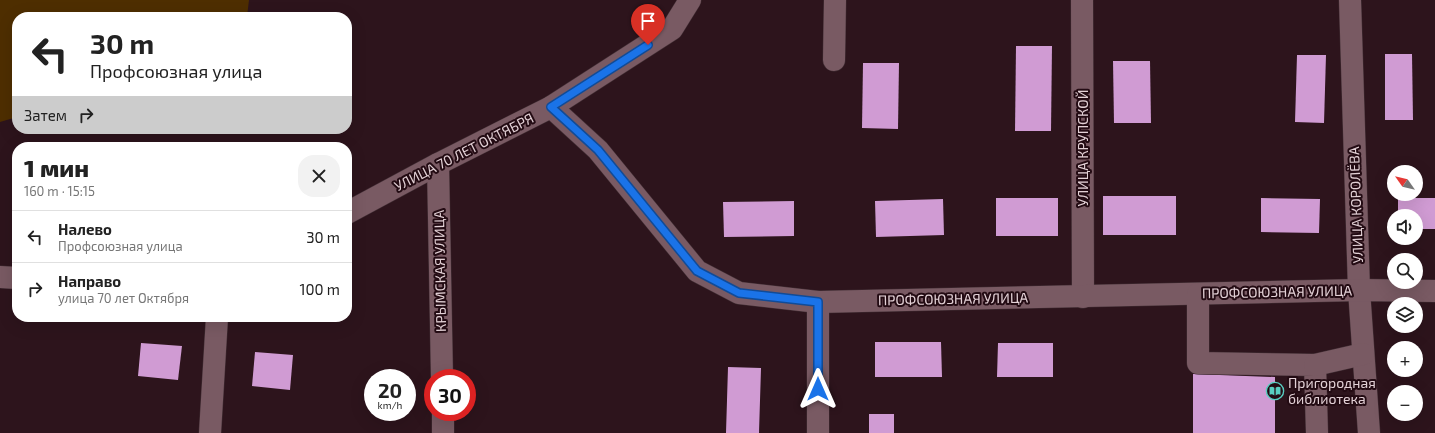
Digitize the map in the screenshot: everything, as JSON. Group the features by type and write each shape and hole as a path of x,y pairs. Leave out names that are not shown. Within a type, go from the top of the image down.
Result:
{"street":[{"name":"УЛИЦА 70 ЛЕТ ОКТЯБРЯ","path":"352,210 438,164 551,107 672,29 690,0"},
{"path":"834,60 835,0"},
{"name":"УЛИЦА КРУПСКОЙ","path":"1082,0 1083,297"},
{"name":"УЛИЦА КОРОЛЁВА","path":"1350,0 1359,290 1369,433"},
{"name":"ПРОФСОЮЗНАЯ УЛИЦА","path":"551,107 598,150 697,271 739,293 818,302 1359,290 1435,291"},
{"name":"КРЫМСКАЯ УЛИЦА","path":"438,164 442,369"},
{"path":"0,277 12,278"},
{"path":"1198,294 1198,363 1315,365 1363,354"},
{"path":"818,302 818,433"},
{"path":"210,433 217,322"},
{"path":"1315,365 1317,433"},
{"path":"443,421 443,433"}],"shaded area":[{"path":"0,0 249,0 248,12 12,12 12,118 0,122"}],"building":[{"path":"1016,46 1052,46 1051,131 1015,131"},
{"path":"1385,54 1412,54 1413,120 1385,120"},
{"path":"1297,55 1326,55 1324,123 1295,122"},
{"path":"1113,61 1150,61 1151,123 1114,123"},
{"path":"863,63 899,63 898,129 862,128"},
{"path":"1103,196 1176,196 1176,235 1103,235"},
{"path":"996,198 1058,198 1058,236 996,236"},
{"path":"1261,198 1320,199 1319,233 1261,232"},
{"path":"1423,198 1435,198 1435,229 1423,229 1423,209 1398,209 1398,201 1423,201"},
{"path":"943,199 944,235 876,237 875,201"},
{"path":"794,201 794,236 724,237 723,202"},
{"path":"875,342 941,342 942,377 875,377"},
{"path":"141,343 182,346 178,380 138,376"},
{"path":"998,343 1053,343 1053,377 997,377"},
{"path":"255,352 293,355 290,390 252,386"},
{"path":"728,367 761,368 759,433 726,433"},
{"path":"1193,374 1275,377 1275,433 1193,433"},
{"path":"869,414 894,414 894,433 869,433"}],"place":[{"name":"Пригородная библиотека","path":"1275,391"}],"route":[{"path":"648,45 551,107 598,150 697,271 739,293 818,302 818,389"}]}
